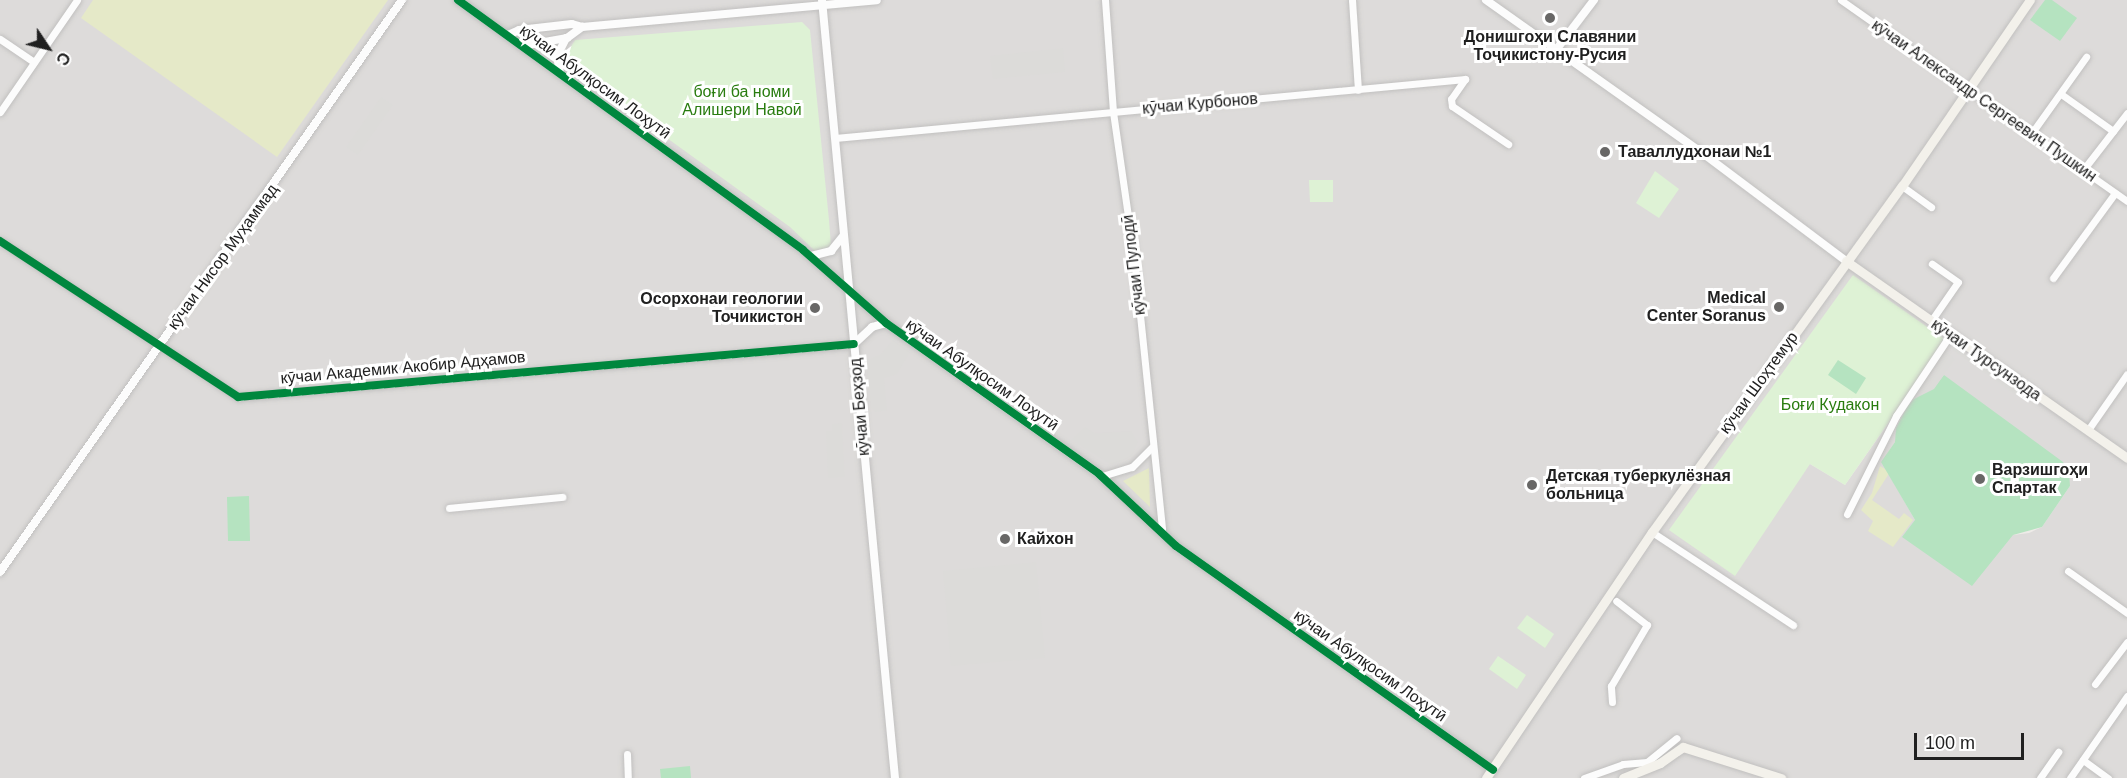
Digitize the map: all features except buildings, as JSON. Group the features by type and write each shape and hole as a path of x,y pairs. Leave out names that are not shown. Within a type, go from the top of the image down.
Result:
{"main road":[{"name":"кӯчаи Шоҳтемур","path":"1486,778 1652,532 1902,186 2030,0"},
{"name":"кӯчаи Турсунзода","path":"1846,261 2127,458"},
{"path":"1623,778 1660,763 1683,747 1781,778"},
{"path":"1492,770 1499,778"}],"street":[{"path":"0,112 77,0"},
{"name":"кӯчаи Нисор Муҳаммад","path":"0,572 402,0"},
{"name":"кӯчаи Абулқосим Лоҳутӣ","path":"458,0 811,256 846,292 886,323 1102,476 1162,529 1176,546 1492,770"},
{"path":"508,35 519,30 572,24 582,27 822,3 877,0"},
{"name":"кӯчаи Пулодӣ","path":"1105,0 1113,112 1134,257 1162,529"},
{"path":"1352,0 1358,90"},
{"path":"1486,0 1846,261"},
{"path":"1556,50 1594,0"},
{"name":"кӯчаи Александр Сергеевич Пушкин","path":"1841,0 2127,201"},
{"name":"кӯчаи Беҳзод","path":"822,3 846,292 854,344 895,778"},
{"path":"561,73 557,56 567,38 582,27"},
{"path":"522,46 567,38"},
{"path":"0,39 34,62"},
{"path":"2031,134 2086,57"},
{"name":"кӯчаи Курбонов","path":"835,138 1465,79 1451,99 1452,106 1508,144"},
{"path":"2061,94 2113,132"},
{"path":"2083,170 2127,113"},
{"path":"1902,186 1931,207"},
{"path":"2053,278 2115,193"},
{"path":"811,256 831,251 843,235"},
{"name":"кӯчаи Академик Акобир Адҳамов","path":"0,241 157,347 238,397 854,344"},
{"path":"1931,321 1958,282 1932,264"},
{"path":"854,344 872,327 886,323"},
{"path":"1847,514 1896,416 1950,334"},
{"path":"2088,430 2127,374"},
{"path":"1102,476 1132,467 1152,447"},
{"path":"449,508 562,497"},
{"path":"1652,532 1792,625"},
{"path":"2068,571 2127,613"},
{"path":"1612,702 1611,686 1647,625 1616,601"},
{"path":"2095,684 2127,642"},
{"path":"2070,778 2124,710 2127,696"},
{"path":"1584,778 1623,764 1647,762 1677,738"},
{"path":"2040,778 2058,752"},
{"path":"627,754 628,778"},
{"path":"2083,760 2108,778"}],"shaded area":[{"path":"0,0 2127,0 2127,778 0,778","holes":["1946,341 1845,485 1810,464","1895,442 2070,486 2042,527 2029,533 2013,535 1915,520 1882,462"]},
{"path":"1063,48 1065,72 993,79 990,56"},
{"path":"381,97 393,105 358,155 346,147"},
{"path":"893,340 910,352 897,374 884,378 887,410 875,412 871,408 866,360 880,355"},
{"path":"1953,344 2018,392 2018,397 1952,350"},
{"path":"1943,349 1955,359 1934,389 1914,399 1914,388 1934,376"},
{"path":"842,423 845,477 828,478 826,431 832,431 832,424"},
{"path":"1085,427 1094,433 1131,431 1138,442 1132,456 1112,465 1071,440"},
{"path":"1036,562 1045,658 951,666 943,571"}],"green space":[{"path":"93,0 388,0 277,157 81,18"},
{"path":"2045,0 2052,0 2077,18 2060,41 2030,20"},
{"name":"боғи ба номи Алишери Навоӣ","path":"802,22 810,30 831,246 826,251 815,251 790,227 566,65 564,58 575,40"},
{"path":"1655,171 1679,189 1659,218 1636,203"},
{"path":"1309,180 1333,180 1333,202 1310,202"},
{"name":"Боғи Кудакон","path":"1853,275 1946,340 1845,485 1810,464 1735,576 1669,530"},
{"path":"1838,360 1866,378 1856,394 1828,375"},
{"name":"Варзишгоҳи Спартак","path":"1944,375 2063,462 2069,473 2070,486 2042,527 2013,535 1972,586 1902,537 1915,520 1881,462 1895,442 1896,428 1907,407 1918,394 1934,388"},
{"path":"1880,466 1890,472 1872,500 1899,519 1904,513 1913,520 1893,547 1868,531 1873,521 1861,510 1872,493"},
{"path":"1149,468 1150,507 1123,481"},
{"path":"249,496 250,541 228,541 227,497"},
{"path":"1527,615 1554,634 1545,648 1517,628"},
{"path":"1498,656 1526,675 1517,689 1489,669"},
{"path":"690,766 691,778 661,778 660,769"}],"cycle path":[{"path":"458,0 803,250 886,323 1099,474 1176,546 1493,770"},
{"path":"0,241 238,397 854,344"}],"place":[{"name":"Донишгоҳи Славянии Тоҷикистону-Русия","path":"1550,18"},
{"name":"Таваллудхонаи №1","path":"1605,152"},
{"name":"Medical Center Soranus","path":"1779,307"},
{"name":"Осорхонаи геологии Точикистон","path":"815,308"},
{"name":"Варзишгоҳи Спартак","path":"1980,479"},
{"name":"Детская туберкулёзная больница","path":"1532,485"},
{"name":"Кайхон","path":"1005,539"}]}
